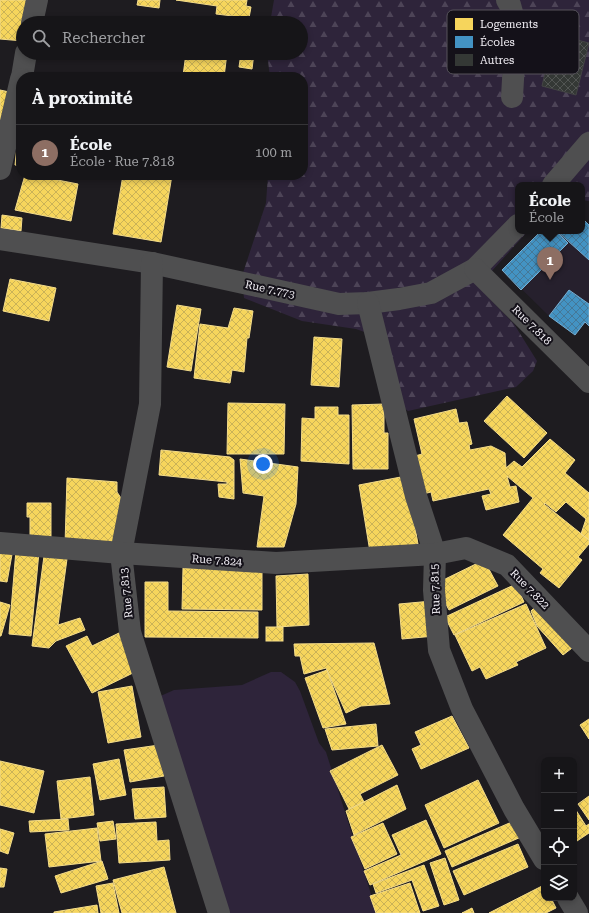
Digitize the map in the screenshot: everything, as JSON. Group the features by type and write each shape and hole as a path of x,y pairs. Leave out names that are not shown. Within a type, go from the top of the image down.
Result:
{"street":[{"path":"34,16 37,0"},
{"path":"507,0 511,10"},
{"path":"23,72 25,60"},
{"path":"512,97 513,74"},
{"path":"0,170 16,102"},
{"path":"556,182 589,143"},
{"name":"Rue 7.773","path":"0,239 152,263 339,304 368,303 431,293 475,269 515,228"},
{"name":"Rue 7.813","path":"152,263 150,404 121,553 130,632 218,913"},
{"name":"Rue 7.818","path":"475,269 589,382"},
{"name":"Rue 7.815","path":"368,303 416,496 434,554 434,590 439,650 462,709 514,809 541,854"},
{"name":"Rue 7.824","path":"0,543 276,564 434,554"},
{"name":"Rue 7.822","path":"434,554 466,548 507,565 589,651"},
{"path":"570,901 577,913"}],"shaded area":[{"path":"585,221 589,225 589,326 585,323 575,335 549,316 502,270 538,234 585,234"}],"green space":[{"path":"274,0 589,0 589,201 585,200 585,182 515,182 515,234 525,234 490,273 484,293 514,324 537,361 533,371 516,387 408,411 399,404 387,340 356,329 302,321 244,298 242,276 266,203 268,180 308,180 308,72 269,72 268,60 308,60 308,16 271,16"},
{"path":"271,672 281,672 295,682 300,691 319,743 326,752 377,913 220,913 156,698 174,690 242,685"}],"building: Logements":[{"path":"0,0 29,0 25,16 16,16 16,40 0,39"},
{"path":"138,0 160,0 159,8 137,5"},
{"path":"176,0 247,0 246,6 251,7 249,16 232,16 216,14 217,6"},
{"path":"185,60 226,60 225,72 184,72"},
{"path":"240,60 253,60 252,69 239,67"},
{"path":"0,90 14,93 0,155"},
{"path":"24,180 58,180 78,184 71,221 15,210"},
{"path":"122,180 171,180 161,242 113,234"},
{"path":"2,215 22,218 21,231 1,228"},
{"path":"10,279 56,288 49,321 3,311"},
{"path":"177,305 201,309 191,371 167,367"},
{"path":"234,308 253,311 249,338 247,338 244,372 232,370 230,383 194,378 200,324 228,328"},
{"path":"314,337 342,339 339,387 311,385"},
{"path":"507,396 547,433 524,458 484,421"},
{"path":"228,403 285,404 284,454 227,454"},
{"path":"384,404 384,433 388,433 388,469 353,469 352,405"},
{"path":"315,407 338,407 338,415 349,415 349,464 301,461 302,418 315,419"},
{"path":"456,409 459,423 467,422 472,444 469,445 470,450 491,446 505,453 506,468 514,461 522,467 550,439 575,460 565,473 589,493 589,544 578,557 582,560 559,588 540,573 543,569 503,535 533,498 507,476 510,487 516,486 519,502 486,510 482,496 491,494 489,489 433,501 431,492 423,494 415,456 422,454 414,419","holes":["566,502 586,519 581,534 544,504 545,503 556,512"]},
{"path":"161,450 230,457 234,460 234,499 219,497 218,484 227,484 227,482 159,475"},
{"path":"240,459 298,467 296,504 284,547 257,547 264,496 243,493"},
{"path":"406,476 418,544 370,552 359,485"},
{"path":"67,478 117,482 117,492 123,501 120,547 65,545"},
{"path":"27,503 51,503 51,541 30,541 30,517 27,517"},
{"path":"0,547 13,549 7,582 0,581"},
{"path":"16,550 39,552 31,636 9,634"},
{"path":"44,556 67,559 58,625 80,618 85,630 56,641 49,648 32,646"},
{"path":"484,560 498,586 449,610 435,584"},
{"path":"183,568 262,568 262,610 182,609"},
{"path":"308,574 309,625 277,627 276,576"},
{"path":"145,582 168,582 168,611 258,612 258,638 145,637"},
{"path":"516,584 524,602 454,635 445,617"},
{"path":"432,601 435,636 402,639 399,604"},
{"path":"0,602 10,605 1,636 0,636"},
{"path":"526,604 546,648 516,662 518,665 486,679 480,667 472,671 455,635"},
{"path":"536,606 576,645 563,655 537,626 531,611"},
{"path":"266,627 283,627 283,641 266,641"},
{"path":"119,633 137,671 92,693 66,646 87,636 92,646"},
{"path":"374,643 390,704 361,706 346,713 326,668 304,674 300,656 295,656 294,644"},
{"path":"327,670 346,724 323,728 305,678"},
{"path":"132,686 141,737 108,743 98,692"},
{"path":"452,716 469,748 421,769 412,749 421,745 415,732"},
{"path":"589,719 589,739 580,725"},
{"path":"376,724 378,746 332,750 325,729"},
{"path":"159,745 164,776 130,782 124,750"},
{"path":"382,745 398,775 360,794 364,802 349,809 330,771"},
{"path":"119,759 126,795 100,800 93,764"},
{"path":"0,761 44,771 34,813 0,805"},
{"path":"90,777 94,815 61,819 57,781"},
{"path":"478,780 499,823 444,848 425,805"},
{"path":"397,785 406,809 354,835 346,811"},
{"path":"164,787 166,817 135,819 132,789"},
{"path":"589,796 589,820 578,804"},
{"path":"577,812 586,826 589,824 589,833 577,841"},
{"path":"68,819 69,830 30,832 29,821"},
{"path":"426,820 441,854 370,885 364,871 401,855 392,835"},
{"path":"113,821 116,839 100,841 97,823"},
{"path":"514,821 521,837 452,867 445,851"},
{"path":"156,822 157,841 169,840 170,860 119,863 116,824"},
{"path":"383,823 397,854 365,869 351,837"},
{"path":"97,828 101,861 49,867 45,834"},
{"path":"0,829 14,833 8,854 0,851"},
{"path":"518,844 528,867 464,895 453,871"},
{"path":"445,858 459,900 444,905 430,863"},
{"path":"102,861 108,879 61,893 55,876"},
{"path":"424,865 439,906 423,911 412,880 376,893 373,884"},
{"path":"164,867 176,913 122,913 113,880"},
{"path":"0,868 7,869 4,887 0,887"},
{"path":"113,883 119,913 101,913 96,886"},
{"path":"410,883 420,913 376,913 370,896"},
{"path":"541,887 541,901 552,901 556,908 546,913 489,913"},
{"path":"97,905 98,913 54,913 54,912"},
{"path":"472,908 474,913 462,913"}],"building: Écoles":[{"path":"585,221 589,225 589,260 560,234 585,234"},
{"path":"538,234 559,234 568,243 521,290 502,270"},
{"path":"569,290 589,304 589,326 585,322 575,335 549,316"}],"building: Autres":[{"path":"579,40 589,43 576,95 542,86 545,74 579,74"}],"place":[{"name":"École","path":"550,280"}]}
